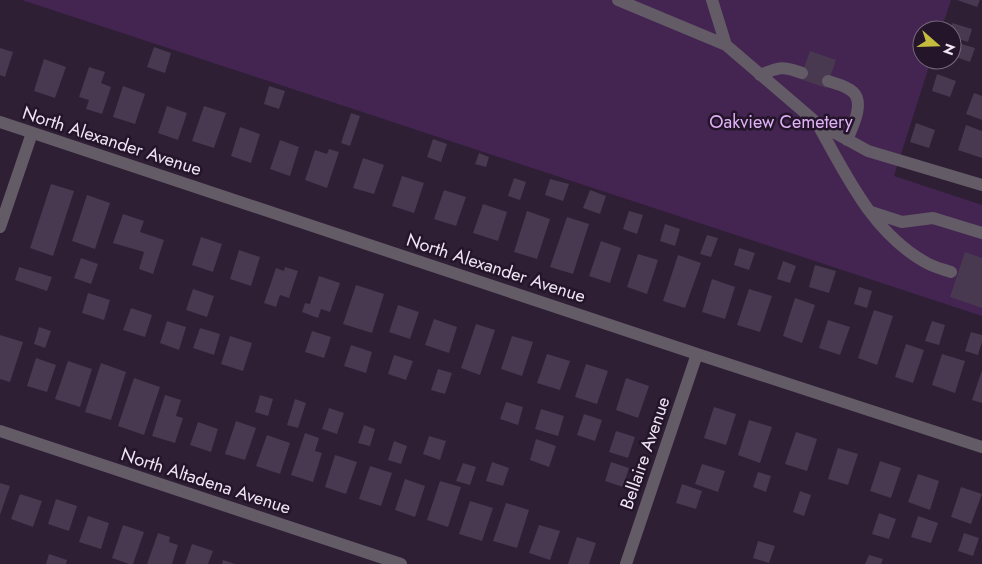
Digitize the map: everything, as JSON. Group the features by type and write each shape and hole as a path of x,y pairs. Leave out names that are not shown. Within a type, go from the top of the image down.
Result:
{"street":[{"path":"618,0 726,45 817,124 868,152 982,185"},
{"path":"712,0 726,45"},
{"path":"760,75 778,68 802,73"},
{"path":"828,81 851,90 855,93 858,102 856,118 847,140"},
{"name":"North Alexander Avenue","path":"0,122 697,354 982,446"},
{"path":"817,124 869,212 899,245 926,263 951,272"},
{"path":"0,227 32,133"},
{"path":"869,212 902,222 933,218 982,233"},
{"name":"Bellaire Avenue","path":"626,564 697,354"},
{"name":"North Altadena Avenue","path":"0,431 401,564"}],"green space":[{"name":"Oakview Cemetery","path":"22,0 951,0 944,20 912,20 912,70 928,70 894,176 982,205 982,316"}],"building":[{"path":"957,0 980,0 977,7"},
{"path":"962,26 972,29 968,42 962,40"},
{"path":"962,44 975,48 970,62 962,59"},
{"path":"154,47 171,53 165,73 147,67"},
{"path":"0,48 13,52 5,77 0,75"},
{"path":"810,51 836,60 826,88 800,79"},
{"path":"44,59 66,67 55,98 34,91"},
{"path":"89,67 105,72 101,83 111,87 102,114 86,109 89,100 79,97"},
{"path":"937,74 956,81 950,97 932,91"},
{"path":"123,86 145,94 135,124 113,117"},
{"path":"269,86 285,91 279,109 264,104"},
{"path":"974,93 982,96 982,120 966,114"},
{"path":"167,106 187,113 178,140 158,133"},
{"path":"204,106 226,113 214,148 192,141"},
{"path":"351,113 360,116 350,146 341,143"},
{"path":"916,123 935,130 929,148 910,142"},
{"path":"966,125 982,131 982,158 958,150"},
{"path":"240,127 260,134 251,163 231,156"},
{"path":"433,139 447,144 441,162 427,157"},
{"path":"280,140 299,147 290,176 270,169"},
{"path":"329,149 339,152 327,188 305,180 315,150 327,154"},
{"path":"479,153 489,157 486,167 475,164"},
{"path":"363,158 384,165 374,194 353,188"},
{"path":"402,176 424,183 414,213 392,206"},
{"path":"514,178 526,182 520,200 508,196"},
{"path":"550,179 569,184 563,201 545,195"},
{"path":"51,184 74,191 53,256 30,248"},
{"path":"444,190 466,197 456,226 434,219"},
{"path":"590,190 606,196 600,214 583,208"},
{"path":"87,195 110,203 95,249 72,241"},
{"path":"483,204 507,212 498,241 473,233"},
{"path":"527,211 550,219 537,259 514,252"},
{"path":"629,211 643,215 637,234 623,229"},
{"path":"123,214 144,221 140,232 164,240 153,274 139,269 144,252 113,243"},
{"path":"567,217 589,224 573,274 550,267"},
{"path":"665,224 680,229 675,246 660,241"},
{"path":"707,235 718,238 711,257 700,254"},
{"path":"201,237 222,244 213,272 192,265"},
{"path":"601,241 621,248 610,283 589,276"},
{"path":"739,248 755,253 749,270 734,265"},
{"path":"239,250 260,257 251,286 230,279"},
{"path":"965,252 982,258 982,308 950,297"},
{"path":"638,254 658,260 647,294 627,287"},
{"path":"678,255 701,263 685,308 663,301"},
{"path":"81,258 98,264 91,284 74,278"},
{"path":"783,261 796,266 790,283 777,279"},
{"path":"815,265 836,271 829,293 809,287"},
{"path":"19,267 52,277 47,291 15,280"},
{"path":"285,267 298,271 289,298 280,295 276,307 264,303 276,268 284,271"},
{"path":"319,276 340,283 330,312 321,309 318,318 302,312 305,303 310,304"},
{"path":"712,279 735,287 725,319 702,312"},
{"path":"356,285 384,294 372,333 343,324"},
{"path":"859,287 872,291 867,308 854,304"},
{"path":"193,289 214,296 207,317 186,310"},
{"path":"749,289 772,296 760,332 737,325"},
{"path":"88,293 110,300 104,320 82,313"},
{"path":"795,298 815,305 802,343 783,336"},
{"path":"398,305 419,312 410,339 389,332"},
{"path":"131,308 152,315 145,337 123,330"},
{"path":"874,310 893,316 877,365 858,358"},
{"path":"434,319 457,327 449,353 425,345"},
{"path":"828,320 850,327 840,355 819,348"},
{"path":"167,321 186,327 179,350 160,343"},
{"path":"932,321 945,325 939,345 925,341"},
{"path":"476,324 495,330 480,375 461,368"},
{"path":"39,327 51,331 45,348 34,344"},
{"path":"200,328 220,334 214,355 193,348"},
{"path":"312,331 331,337 324,358 305,352"},
{"path":"971,332 982,335 978,355 965,351"},
{"path":"0,335 23,342 10,382 0,379"},
{"path":"230,336 252,343 243,371 221,364"},
{"path":"512,336 533,342 522,376 501,369"},
{"path":"906,344 924,350 913,383 895,377"},
{"path":"351,345 372,352 366,373 344,366"},
{"path":"547,354 570,361 560,390 537,383"},
{"path":"942,354 965,361 955,393 932,385"},
{"path":"394,355 413,361 406,380 388,374"},
{"path":"36,358 56,365 47,392 27,386"},
{"path":"68,361 92,369 80,407 55,399"},
{"path":"101,363 126,372 111,420 85,412"},
{"path":"586,364 608,371 597,404 575,397"},
{"path":"438,369 452,373 445,394 431,390"},
{"path":"982,370 982,403 972,400"},
{"path":"134,378 160,387 144,435 118,426"},
{"path":"626,378 649,386 638,418 616,410"},
{"path":"165,395 181,400 176,416 183,418 175,443 152,436"},
{"path":"260,395 273,399 268,416 255,412"},
{"path":"295,399 306,403 298,428 287,425"},
{"path":"506,402 523,407 518,425 500,419"},
{"path":"714,407 736,414 726,445 704,438"},
{"path":"329,408 344,413 337,434 322,429"},
{"path":"541,409 564,416 558,436 535,429"},
{"path":"584,414 602,420 595,441 577,435"},
{"path":"749,420 772,427 760,463 738,455"},
{"path":"236,421 256,428 245,460 225,454"},
{"path":"198,422 218,429 211,452 190,445"},
{"path":"364,425 375,429 370,446 358,443"},
{"path":"616,431 635,437 628,458 609,452"},
{"path":"796,432 817,439 807,471 785,464"},
{"path":"305,433 319,438 315,451 322,453 313,482 291,475"},
{"path":"267,435 290,443 280,474 256,466"},
{"path":"429,436 446,441 440,460 423,454"},
{"path":"536,439 556,446 549,467 530,460"},
{"path":"394,441 407,446 401,464 388,460"},
{"path":"838,448 858,454 848,485 828,479"},
{"path":"335,455 357,462 346,494 325,487"},
{"path":"880,461 901,468 891,498 870,491"},
{"path":"492,462 509,468 503,486 486,481"},
{"path":"611,462 629,468 623,487 605,481"},
{"path":"463,463 476,467 470,485 456,481"},
{"path":"702,464 725,471 718,492 695,484"},
{"path":"370,466 392,473 381,506 359,499"},
{"path":"758,472 771,476 766,492 753,487"},
{"path":"918,474 939,481 930,510 908,502"},
{"path":"405,479 425,486 415,517 395,510"},
{"path":"440,481 461,487 448,527 427,520"},
{"path":"0,483 10,486 0,515"},
{"path":"682,484 702,491 696,509 676,503"},
{"path":"961,487 982,494 971,524 951,517"},
{"path":"800,491 811,495 804,516 793,512"},
{"path":"20,494 42,501 33,527 11,519"},
{"path":"56,499 77,506 69,531 48,524"},
{"path":"470,501 493,508 482,541 459,534"},
{"path":"506,503 529,510 517,548 493,541"},
{"path":"879,513 896,519 889,539 872,534"},
{"path":"88,516 109,523 101,549 79,542"},
{"path":"918,516 938,523 931,543 911,537"},
{"path":"123,525 144,532 133,564 112,558"},
{"path":"539,525 560,531 550,560 529,553"},
{"path":"158,533 170,537 169,542 178,545 172,564 147,564"},
{"path":"964,533 979,538 973,556 958,551"},
{"path":"577,537 596,543 589,564 568,564"},
{"path":"758,541 775,546 769,563 753,558"},
{"path":"192,544 213,551 208,564 185,564"},
{"path":"49,554 67,560 66,564 46,564"},
{"path":"869,555 883,559 881,564 865,564"},
{"path":"223,560 235,564 222,564"}]}
